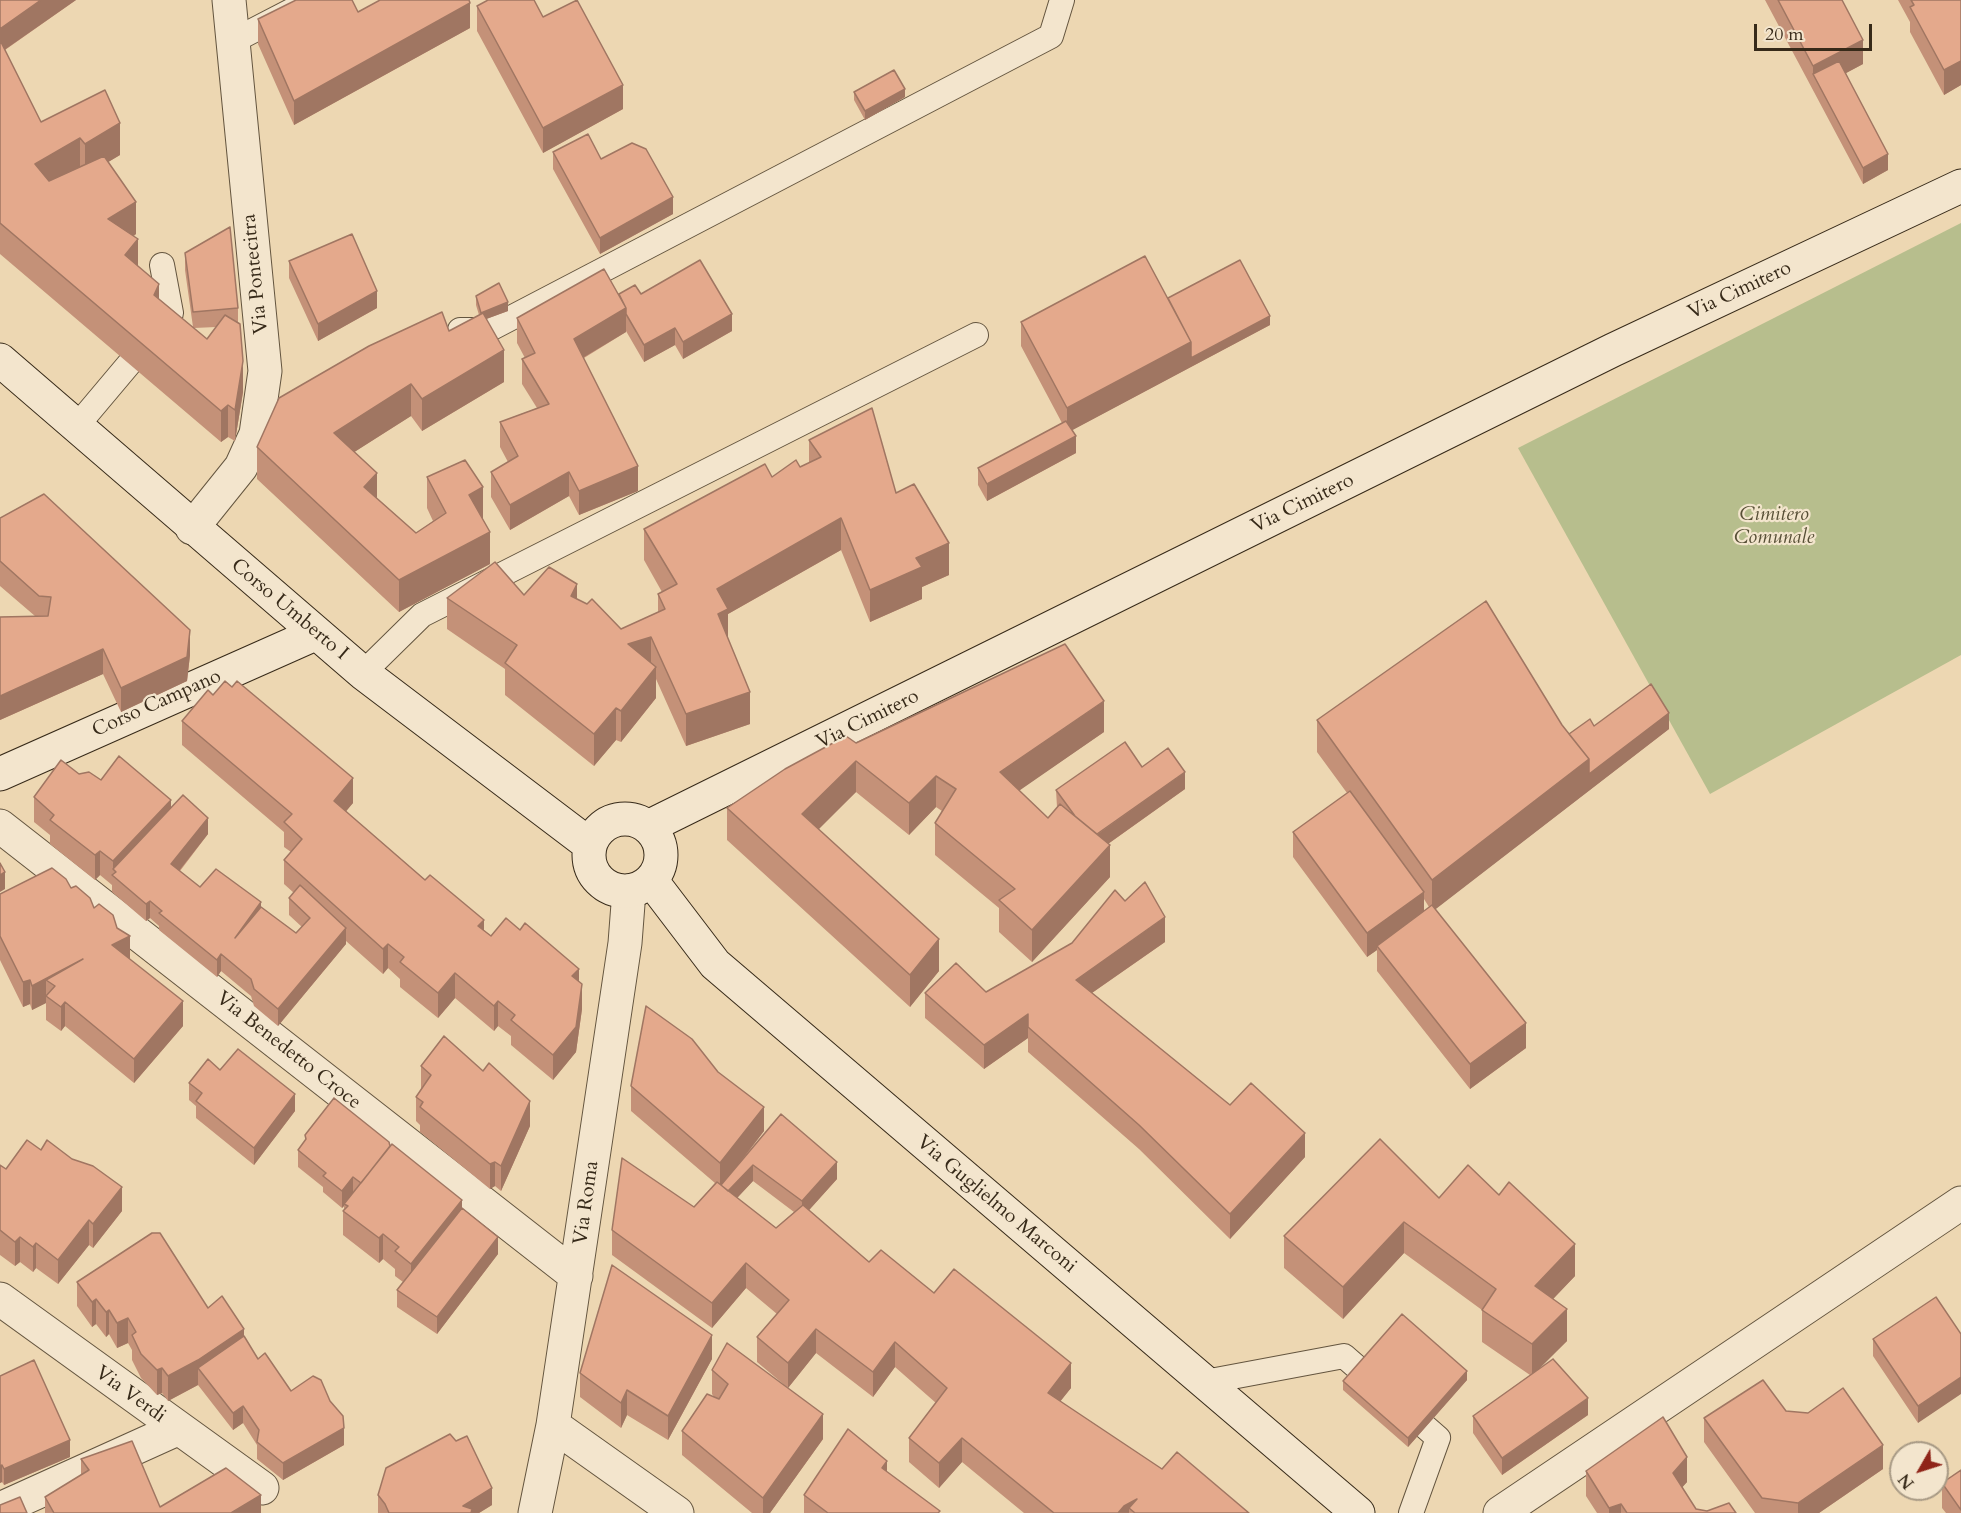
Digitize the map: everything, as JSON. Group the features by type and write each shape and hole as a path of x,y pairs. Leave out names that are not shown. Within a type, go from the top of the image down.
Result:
{"street":[{"name":"Via Pontecitra","path":"192,528 241,467 266,428 265,371 229,0"},
{"name":"Via Cimitero","path":"648,827 1613,350 1961,186"},
{"name":"Corso Umberto I","path":"0,360 315,634 590,845"},
{"name":"Corso Campano","path":"0,774 315,634"},
{"path":"626,819 648,827 660,847 661,859 640,886 607,886 597,879 591,868 590,845 603,826 626,819"},
{"name":"Via Benedetto Croce","path":"0,826 576,1276"},
{"name":"Via Roma","path":"535,1513 553,1425 625,943 640,886"},
{"name":"Via Guglielmo Marconi","path":"640,886 715,964 1358,1513"},
{"path":"1500,1513 1961,1203"},
{"name":"Via Verdi","path":"0,1299 177,1429 262,1488"},
{"path":"553,1425 677,1513"},
{"path":"0,1509 177,1429"}],"lane":[{"path":"233,41 312,0"},
{"path":"436,335 445,331 488,330 1051,36 1062,0"},
{"path":"157,329 171,313 162,265"},
{"path":"363,673 422,615 976,335"},
{"path":"76,427 129,364"},
{"path":"1205,1382 1344,1356 1438,1438 1411,1513"}],"green space":[{"name":"Cimitero Comunale","path":"1961,223 1961,655 1710,794 1518,448"}],"building":[{"path":"0,0 41,0 0,29"},
{"path":"296,0 352,0 358,12 380,0 469,0 470,3 294,101 258,19"},
{"path":"488,0 534,0 543,17 577,0 623,85 543,128 477,6"},
{"path":"1778,0 1842,0 1863,40 1813,66"},
{"path":"1911,0 1961,0 1961,61 1944,70 1910,7 1914,5"},
{"path":"0,40 41,122 105,90 120,123 85,144 80,138 35,164 49,181 104,156 136,202 108,219 138,239 125,255 159,284 154,295 207,339 225,315 240,324 243,361 235,410 228,405 221,411 0,223"},
{"path":"1839,61 1888,154 1863,168 1813,74"},
{"path":"894,70 905,89 865,111 854,92"},
{"path":"588,134 601,159 632,143 646,149 673,197 600,238 553,152"},
{"path":"230,227 238,308 193,312 185,253"},
{"path":"352,234 377,291 318,324 289,261"},
{"path":"1145,256 1191,342 1067,408 1021,322"},
{"path":"700,260 732,314 683,342 675,328 644,345 626,314 626,308 619,294 635,285 641,294"},
{"path":"1240,260 1270,316 1191,358 1191,342 1168,298"},
{"path":"604,269 626,308 574,339 638,466 579,491 569,472 510,505 491,472 518,456 500,422 549,404 522,359 535,353 517,318"},
{"path":"499,283 508,302 481,313 476,296"},
{"path":"442,312 449,331 483,313 504,350 422,399 411,384 334,433 377,473 364,487 416,533 446,513 427,477 465,460 483,487 469,495 490,532 399,580 257,447 279,398 369,346"},
{"path":"872,408 896,493 914,484 949,543 916,558 922,567 870,590 841,518 717,589 728,609 718,614 750,692 686,714 651,637 628,644 656,667 621,711 616,708 594,734 505,663 517,645 447,598 495,562 524,595 549,567 577,584 571,596 587,604 592,599 621,629 665,609 658,594 677,584 644,529 765,464 772,477 796,460 800,467 821,457 809,440"},
{"path":"1066,421 1076,436 987,484 978,468"},
{"path":"44,494 190,630 187,657 121,688 103,649 0,696 0,617 48,616 51,597 39,596 0,561 0,518"},
{"path":"1486,601 1562,725 1589,759 1432,880 1317,720"},
{"path":"1065,644 1104,701 1000,772 1048,818 1060,804 1110,845 1032,930 999,900 1015,889 935,823 956,789 936,776 909,803 856,761 802,814 939,939 910,975 727,808 785,769 846,736 856,743"},
{"path":"225,681 232,687 237,681 353,778 334,801 425,880 430,875 484,920 478,926 491,936 506,918 520,930 525,923 579,969 572,976 582,984 576,1027 553,1055 511,1020 515,1015 498,1001 494,1006 455,973 438,993 400,962 404,957 388,944 383,949 284,860 302,839 284,822 292,814 182,721 208,690 213,695"},
{"path":"1651,684 1669,713 1589,774 1589,759 1569,734 1590,719 1594,726"},
{"path":"1125,742 1142,767 1168,748 1185,772 1097,834 1075,816 1056,790"},
{"path":"119,756 171,800 113,861 100,851 95,855 50,820 54,815 34,797 61,760 79,774 89,772 101,780"},
{"path":"1350,791 1424,892 1367,933 1293,832"},
{"path":"183,795 208,818 171,864 200,887 216,869 261,902 235,938 261,907 296,933 310,918 289,898 300,885 346,928 278,1009 254,989 251,979 221,954 217,960 159,913 162,911 150,901 146,904 112,875 116,872 113,869"},
{"path":"0,863 5,872 0,875"},
{"path":"52,868 66,879 71,888 76,886 90,898 94,908 99,904 113,915 117,928 130,936 112,945 183,1001 134,1059 65,1002 61,1007 46,996 55,986 46,980 83,959 32,986 30,980 23,982 0,936 0,894"},
{"path":"1145,882 1165,917 1076,980 1230,1105 1251,1083 1305,1133 1230,1214 1139,1125 1028,1027 1028,1014 984,1045 925,993 956,963 986,992 1072,943 1115,890 1125,901"},
{"path":"1432,905 1526,1023 1470,1064 1377,946"},
{"path":"646,1006 692,1039 718,1072 764,1107 720,1163 631,1086"},
{"path":"444,1036 483,1071 489,1063 530,1101 501,1166 495,1162 490,1164 420,1107 423,1102 416,1097 431,1075 421,1066"},
{"path":"238,1049 295,1094 254,1148 196,1101 202,1093 189,1083 208,1059 220,1070"},
{"path":"334,1098 389,1142 390,1146 361,1183 353,1177 342,1191 323,1176 326,1173 298,1150 306,1139 305,1135"},
{"path":"781,1114 837,1162 802,1201 753,1165 728,1191 721,1185"},
{"path":"1380,1139 1439,1198 1468,1165 1499,1195 1509,1182 1575,1244 1535,1286 1567,1309 1532,1344 1482,1310 1496,1289 1404,1222 1343,1287 1284,1236"},
{"path":"27,1140 41,1150 47,1140 72,1159 93,1166 122,1187 93,1224 89,1220 58,1260 36,1243 33,1247 20,1237 15,1242 0,1230 0,1165 6,1169"},
{"path":"392,1144 462,1200 411,1264 395,1251 399,1247 383,1234 379,1238 343,1211 348,1206 344,1204"},
{"path":"622,1158 694,1207 717,1182 776,1228 803,1205 869,1262 881,1250 934,1293 954,1269 1071,1363 1048,1393 1162,1469 1177,1452 1249,1513 1135,1513 1129,1508 1137,1499 1124,1506 1118,1513 1054,1513 962,1438 939,1463 909,1438 947,1388 895,1342 873,1372 816,1329 788,1363 757,1337 789,1300 746,1263 712,1303 612,1230"},
{"path":"462,1208 498,1237 437,1317 397,1290"},
{"path":"152,1233 160,1233 208,1308 222,1296 244,1329 198,1360 168,1376 162,1368 157,1370 141,1354 132,1335 136,1332 128,1318 117,1323 109,1310 106,1312 96,1299 92,1302 77,1282"},
{"path":"612,1265 712,1335 668,1416 627,1390 621,1403 580,1373"},
{"path":"1936,1297 1961,1334 1961,1377 1918,1406 1873,1339"},
{"path":"1402,1314 1467,1371 1408,1438 1343,1381"},
{"path":"244,1336 258,1359 265,1353 291,1391 313,1376 321,1380 330,1401 343,1416 344,1428 283,1463 257,1442 259,1430 243,1406 233,1413 198,1368"},
{"path":"727,1343 823,1414 763,1498 682,1431 707,1394 719,1399 728,1384 712,1370"},
{"path":"1553,1359 1588,1398 1502,1458 1473,1416"},
{"path":"34,1360 70,1440 4,1469 2,1465 0,1466 0,1376"},
{"path":"1763,1380 1786,1411 1808,1413 1843,1388 1883,1445 1798,1503 1762,1498 1704,1418"},
{"path":"1663,1417 1687,1457 1673,1473 1696,1509 1707,1511 1729,1503 1736,1513 1627,1513 1621,1504 1609,1508 1586,1471"},
{"path":"848,1429 887,1461 882,1468 940,1511 938,1513 828,1513 804,1495"},
{"path":"450,1434 456,1441 467,1436 492,1488 463,1506 472,1509 471,1513 389,1513 378,1495 386,1468"},
{"path":"132,1441 160,1507 226,1468 261,1495 231,1513 54,1513 45,1497 89,1470 81,1459"},
{"path":"1961,1470 1961,1510 1949,1493 1949,1478"},
{"path":"20,1497 27,1513 0,1513 0,1505"}]}
